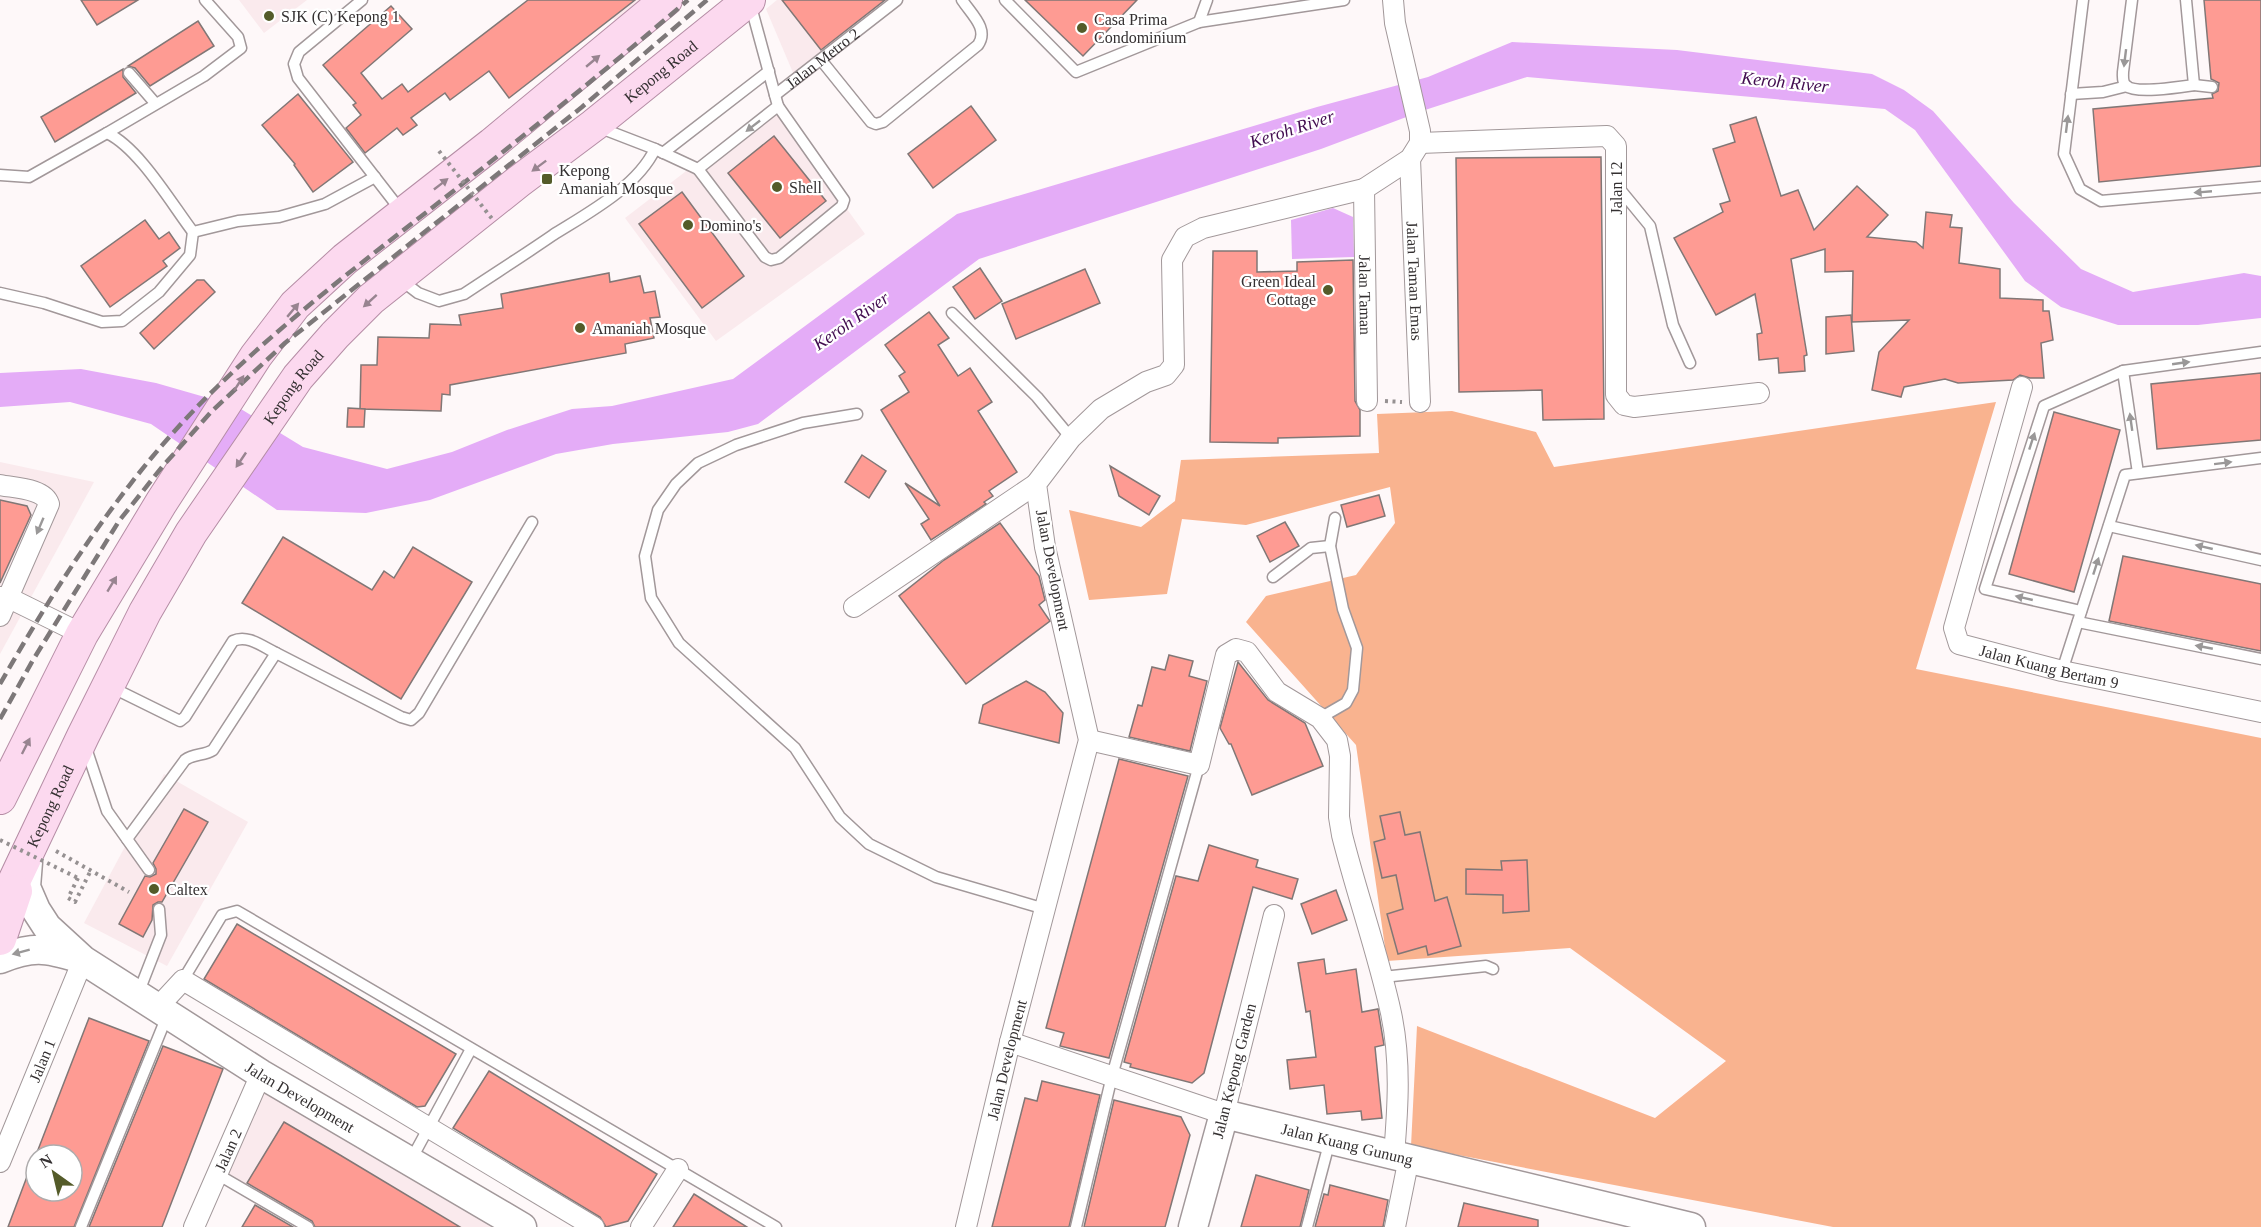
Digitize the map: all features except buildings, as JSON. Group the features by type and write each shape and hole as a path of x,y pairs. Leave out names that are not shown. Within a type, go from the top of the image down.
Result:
{"main road":[{"path":"0,798 82,634 161,503 256,356 295,306 345,259 492,144 666,0"},
{"name":"Kepong Road","path":"0,910 21,843 83,736 145,612 191,533 298,377 371,299 518,182 594,125 749,0"},
{"path":"0,939 21,843"}],"street":[{"name":"Jalan Taman Emas","path":"1393,0 1417,145 1420,402"},
{"name":"Jalan 12","path":"1417,145 1607,136 1616,146 1616,394 1624,405 1634,407 1759,393"},
{"name":"Jalan Development","path":"966,1227 1010,1042 1089,740 1046,547 1036,484 1071,438 1101,409 1146,381 1166,375 1174,365 1172,260 1185,237 1203,228 1364,189 1417,145"},
{"name":"Jalan Taman","path":"1364,189 1367,401"},
{"name":"Jalan Kuang Bertam 9","path":"2022,387 1954,628 1959,644 2062,671 2261,712"},
{"path":"854,607 1036,484"},
{"path":"0,485 41,494 50,504 4,597 0,616"},
{"path":"4,597 82,634"},
{"path":"1089,740 1199,765 1226,655 1236,649 1247,652 1277,692 1320,718 1337,740 1340,756 1339,817 1348,859 1383,977 1397,1057 1402,1156 1395,1227"},
{"name":"Jalan Development","path":"21,843 26,887 36,910 47,927 83,960 261,1074 522,1227"},
{"name":"Jalan Kepong Garden","path":"1193,1227 1274,915"},
{"name":"Jalan Development","path":"0,960 16,953 38,948 83,960"},
{"name":"Jalan 1","path":"0,1162 83,960"},
{"path":"155,1005 183,980 594,1227"},
{"name":"Jalan Kuang Gunung","path":"1010,1042 1224,1114 1691,1227"},
{"name":"Jalan 2","path":"194,1227 261,1074"},
{"path":"641,1227 678,1169"}],"lane":[{"path":"0,175 29,177 204,76 241,48 238,37 205,0"},
{"path":"362,0 300,52 294,64 298,78 404,214"},
{"path":"594,125 698,169 765,257 771,260 779,258 842,206 844,200 778,106 749,0"},
{"name":"Jalan Metro 2","path":"775,94 897,0"},
{"path":"821,60 871,122 876,124 883,122 978,45 983,38 983,31 962,0"},
{"path":"1005,0 1075,71 1199,22 1344,0"},
{"path":"1199,22 1207,0"},
{"path":"2083,0 2064,154 2080,189 2101,201 2261,187"},
{"path":"2127,87 2123,72 2132,0"},
{"path":"2186,0 2194,85"},
{"path":"398,278 418,293 439,301 464,294 602,204 637,174 659,151 769,71"},
{"path":"129,73 155,104"},
{"path":"2071,94 2103,92 2127,87 2138,90 2194,85 2212,87"},
{"path":"698,169 778,106"},
{"path":"0,293 44,303 102,322 122,321 159,292 190,255 193,232 135,156 119,139 107,133"},
{"path":"193,232 238,221 279,217 325,204 375,177"},
{"path":"1616,184 1650,226 1672,325 1690,363"},
{"path":"952,313 1037,397 1071,438"},
{"path":"2261,352 2123,371 2044,406 1985,589 2079,616 2261,659"},
{"path":"2123,371 2138,473"},
{"path":"857,414 803,423 736,445 698,463 676,484 658,510 645,555 651,598 679,643 795,748 840,817 869,844 936,878 1045,909"},
{"path":"2062,671 2125,475 2261,458"},
{"path":"1320,718 1346,703 1353,690 1357,648 1343,609 1330,546 1335,518"},
{"path":"108,686 180,721 185,717 233,641 246,638 411,720 419,713 532,522"},
{"path":"2109,525 2261,560"},
{"path":"1273,577 1311,548 1330,546"},
{"path":"127,838 185,760 191,755 206,755 213,750 276,653"},
{"path":"83,736 107,811 149,870"},
{"path":"1076,1227 1112,1076 1199,765"},
{"path":"81,1227 155,1005 161,935 159,909"},
{"path":"183,980 222,915 237,911 776,1227"},
{"path":"1383,977 1486,966 1494,969"},
{"path":"411,1161 471,1049"},
{"path":"1307,1227 1330,1139"},
{"path":"218,1173 309,1227"}],"path":[{"path":"439,151 493,220"},
{"path":"1367,401 1420,402"},
{"path":"21,843 91,870 129,892"},
{"path":"21,843 78,878 68,898 75,902 91,870"}],"shaded area":[{"name":"SJK (C) Kepong 1","path":"239,0 307,0 264,33"},
{"path":"598,0 645,0 617,23"},
{"path":"777,0 889,0 794,75 766,9"},
{"path":"772,105 865,234 716,341 625,218"},
{"path":"1996,402 1916,669 2261,738 2261,1227 1833,1227 1411,1146 1417,1026 1655,1118 1726,1061 1570,948 1387,961 1356,745 1246,622 1266,596 1356,575 1395,523 1390,487 1246,525 1182,519 1167,594 1089,600 1069,510 1141,527 1175,501 1181,460 1379,453 1377,414 1452,411 1536,432 1554,467"},
{"path":"0,462 94,482 0,654"},
{"path":"164,774 248,822 167,966 84,923"},
{"path":"262,1089 497,1227 318,1227 226,1173"}],"water":[{"name":"Keroh River","path":"1512,42 1677,50 1872,74 1904,90 1933,111 2014,203 2081,269 2133,292 2244,273 2261,276 2261,318 2198,325 2118,325 2061,307 2025,281 1915,130 1885,109 1527,77 1425,110 1321,149 979,259 758,424 728,432 613,444 556,454 430,500 366,513 277,510 151,424 70,402 0,407 0,373 81,369 156,383 236,406 303,447 387,469 452,452 507,430 572,409 612,406 733,379 957,214 1317,107 1428,77"},
{"path":"1333,208 1353,217 1354,257 1292,259 1291,220"}],"railway":[{"path":"0,684 72,566 125,491 154,455 217,387 320,296 559,107 688,0"},
{"path":"0,719 33,660 119,521 162,467 212,411 285,343 582,107 707,0"}],"place":[{"name":"SJK (C) Kepong 1","path":"269,16"},
{"name":"Casa Prima Condominium","path":"1082,28"},
{"name":"Kepong Amaniah Mosque","path":"547,179"},
{"name":"Shell","path":"777,187"},
{"name":"Domino's","path":"688,225"},
{"name":"Green Ideal Cottage","path":"1328,290"},
{"name":"Amaniah Mosque","path":"580,328"},
{"name":"Caltex","path":"154,889"}]}
